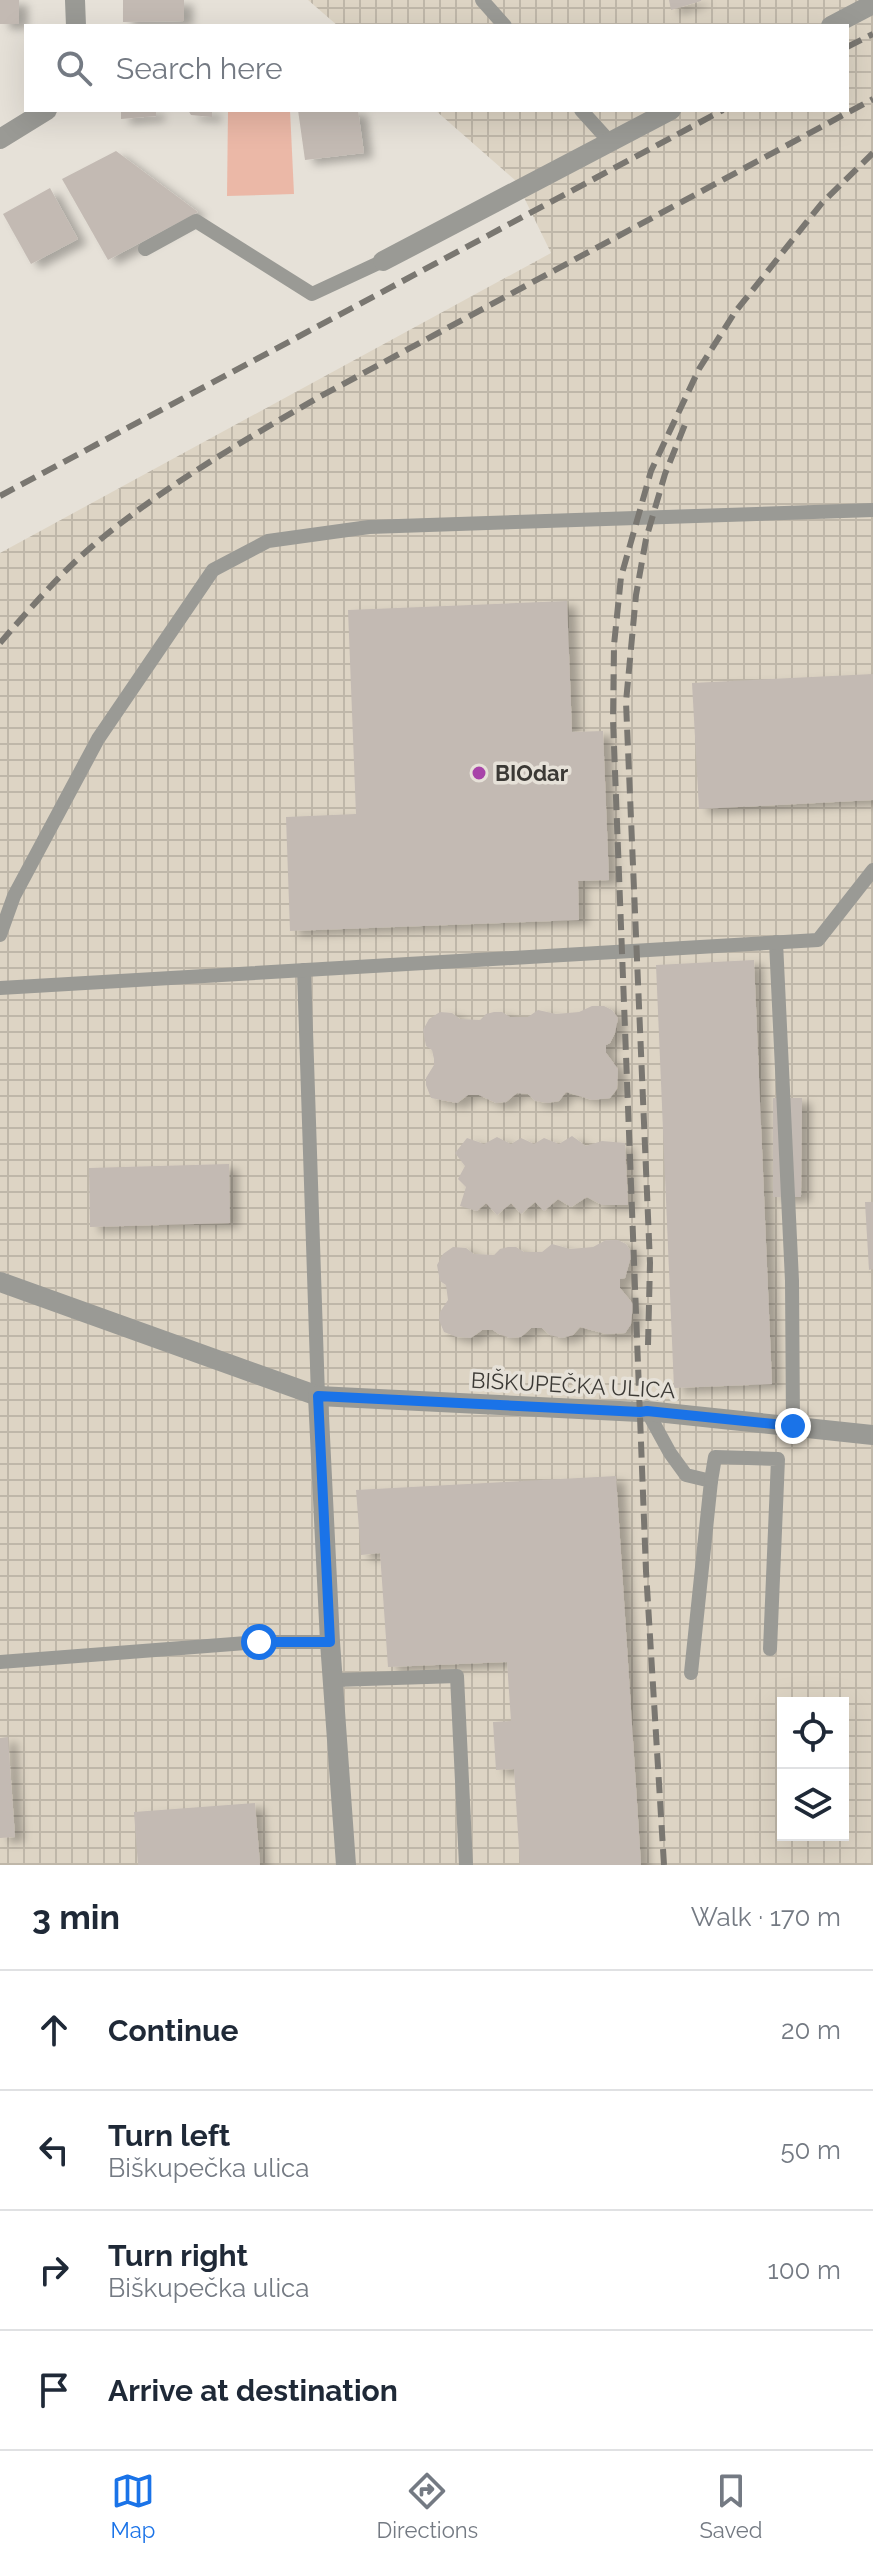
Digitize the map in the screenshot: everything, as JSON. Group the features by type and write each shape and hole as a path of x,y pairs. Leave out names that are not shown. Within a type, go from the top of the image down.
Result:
{"street":[{"path":"75,0 76,24"},
{"path":"835,24 873,4"},
{"path":"0,139 44,112"},
{"path":"383,261 667,112"},
{"name":"BIŠKUPEČKA ULICA","path":"0,1282 318,1396 647,1411 873,1435"},
{"path":"318,1396 330,1642 346,1865"}],"lane":[{"path":"482,0 503,24"},
{"path":"583,112 610,142"},
{"path":"145,249 196,221 312,294 383,261"},
{"path":"0,935 14,896 98,739 186,609 213,570 268,541 369,527 873,510"},
{"path":"0,988 818,940 873,870"},
{"path":"776,942 792,1281 793,1426"},
{"path":"304,970 318,1396"},
{"path":"647,1411 686,1475 711,1481"},
{"path":"691,1673 715,1457 778,1459 770,1649"},
{"path":"0,1662 259,1642 330,1642"},
{"path":"334,1680 457,1676 466,1865"}],"shaded area":[{"path":"308,0 873,0 873,1865 0,1865 0,553 551,253 516,181 437,112 849,112 849,24 336,24"},
{"path":"228,112 290,112 294,194 227,196"}],"building":[{"path":"0,0 19,0 19,24 0,24"},
{"path":"123,0 184,0 184,21 123,22"},
{"path":"669,0 701,0 701,1 671,10"},
{"path":"121,112 156,112 156,116 121,119"},
{"path":"189,112 212,112 212,117 191,115"},
{"path":"298,112 358,112 364,153 305,160"},
{"path":"116,151 198,212 108,260 62,179"},
{"path":"50,188 78,239 31,264 3,214"},
{"name":"BIOdar","path":"567,601 572,732 603,731 609,880 578,881 579,920 290,931 286,817 356,814 348,610"},
{"path":"873,674 873,800 699,809 692,683"},
{"path":"754,960 772,1384 674,1388 656,965"},
{"path":"592,1006 604,1006 618,1018 615,1033 606,1045 606,1053 618,1069 617,1089 610,1098 592,1100 566,1092 559,1101 548,1103 535,1101 528,1094 517,1093 506,1102 496,1103 479,1095 468,1095 457,1103 431,1098 426,1078 434,1059 432,1050 426,1046 423,1030 429,1019 440,1012 452,1013 460,1019 480,1020 494,1012 510,1017 528,1017 538,1010 556,1014 579,1012"},
{"path":"773,1098 802,1098 801,1197 773,1197"},
{"path":"572,1136 586,1146 602,1141 625,1143 628,1205 602,1205 587,1197 571,1207 558,1199 544,1211 535,1202 521,1214 511,1203 497,1215 486,1203 477,1211 460,1206 466,1187 458,1179 465,1166 455,1153 467,1138 484,1144 497,1137 511,1144 521,1138 534,1144 544,1138 559,1144"},
{"path":"229,1164 230,1223 90,1227 89,1168"},
{"path":"865,1202 873,1202 873,1269 869,1270"},
{"path":"606,1240 626,1244 632,1253 625,1278 620,1279 620,1288 633,1304 631,1324 625,1333 606,1334 580,1327 573,1335 562,1338 550,1335 542,1328 531,1328 521,1337 510,1338 493,1330 482,1330 471,1338 444,1332 439,1320 440,1312 448,1300 446,1285 440,1281 437,1265 443,1254 453,1247 466,1248 474,1254 494,1255 508,1247 524,1252 542,1252 552,1244 570,1249 593,1247"},
{"path":"616,1476 641,1865 520,1865 514,1769 496,1770 493,1722 511,1721 507,1662 388,1667 380,1553 361,1555 356,1490"},
{"path":"8,1737 15,1837 0,1838 0,1738"},
{"path":"255,1803 260,1865 138,1865 134,1812"}],"railway":[{"path":"849,46 873,34"},
{"path":"849,112 873,99"},
{"path":"0,496 719,112"},
{"path":"0,643 89,549 201,467 321,396 849,112"},
{"path":"664,1865 646,1571 613,720 614,645 621,577 651,471 699,369 735,312 822,203 873,153"},
{"path":"648,1345 650,1263 626,702 636,595 646,539 665,474 686,422"}],"place":[{"name":"BIOdar","path":"479,773"}],"route":[{"path":"259,1642 330,1642 318,1396 647,1411 793,1426"}]}
